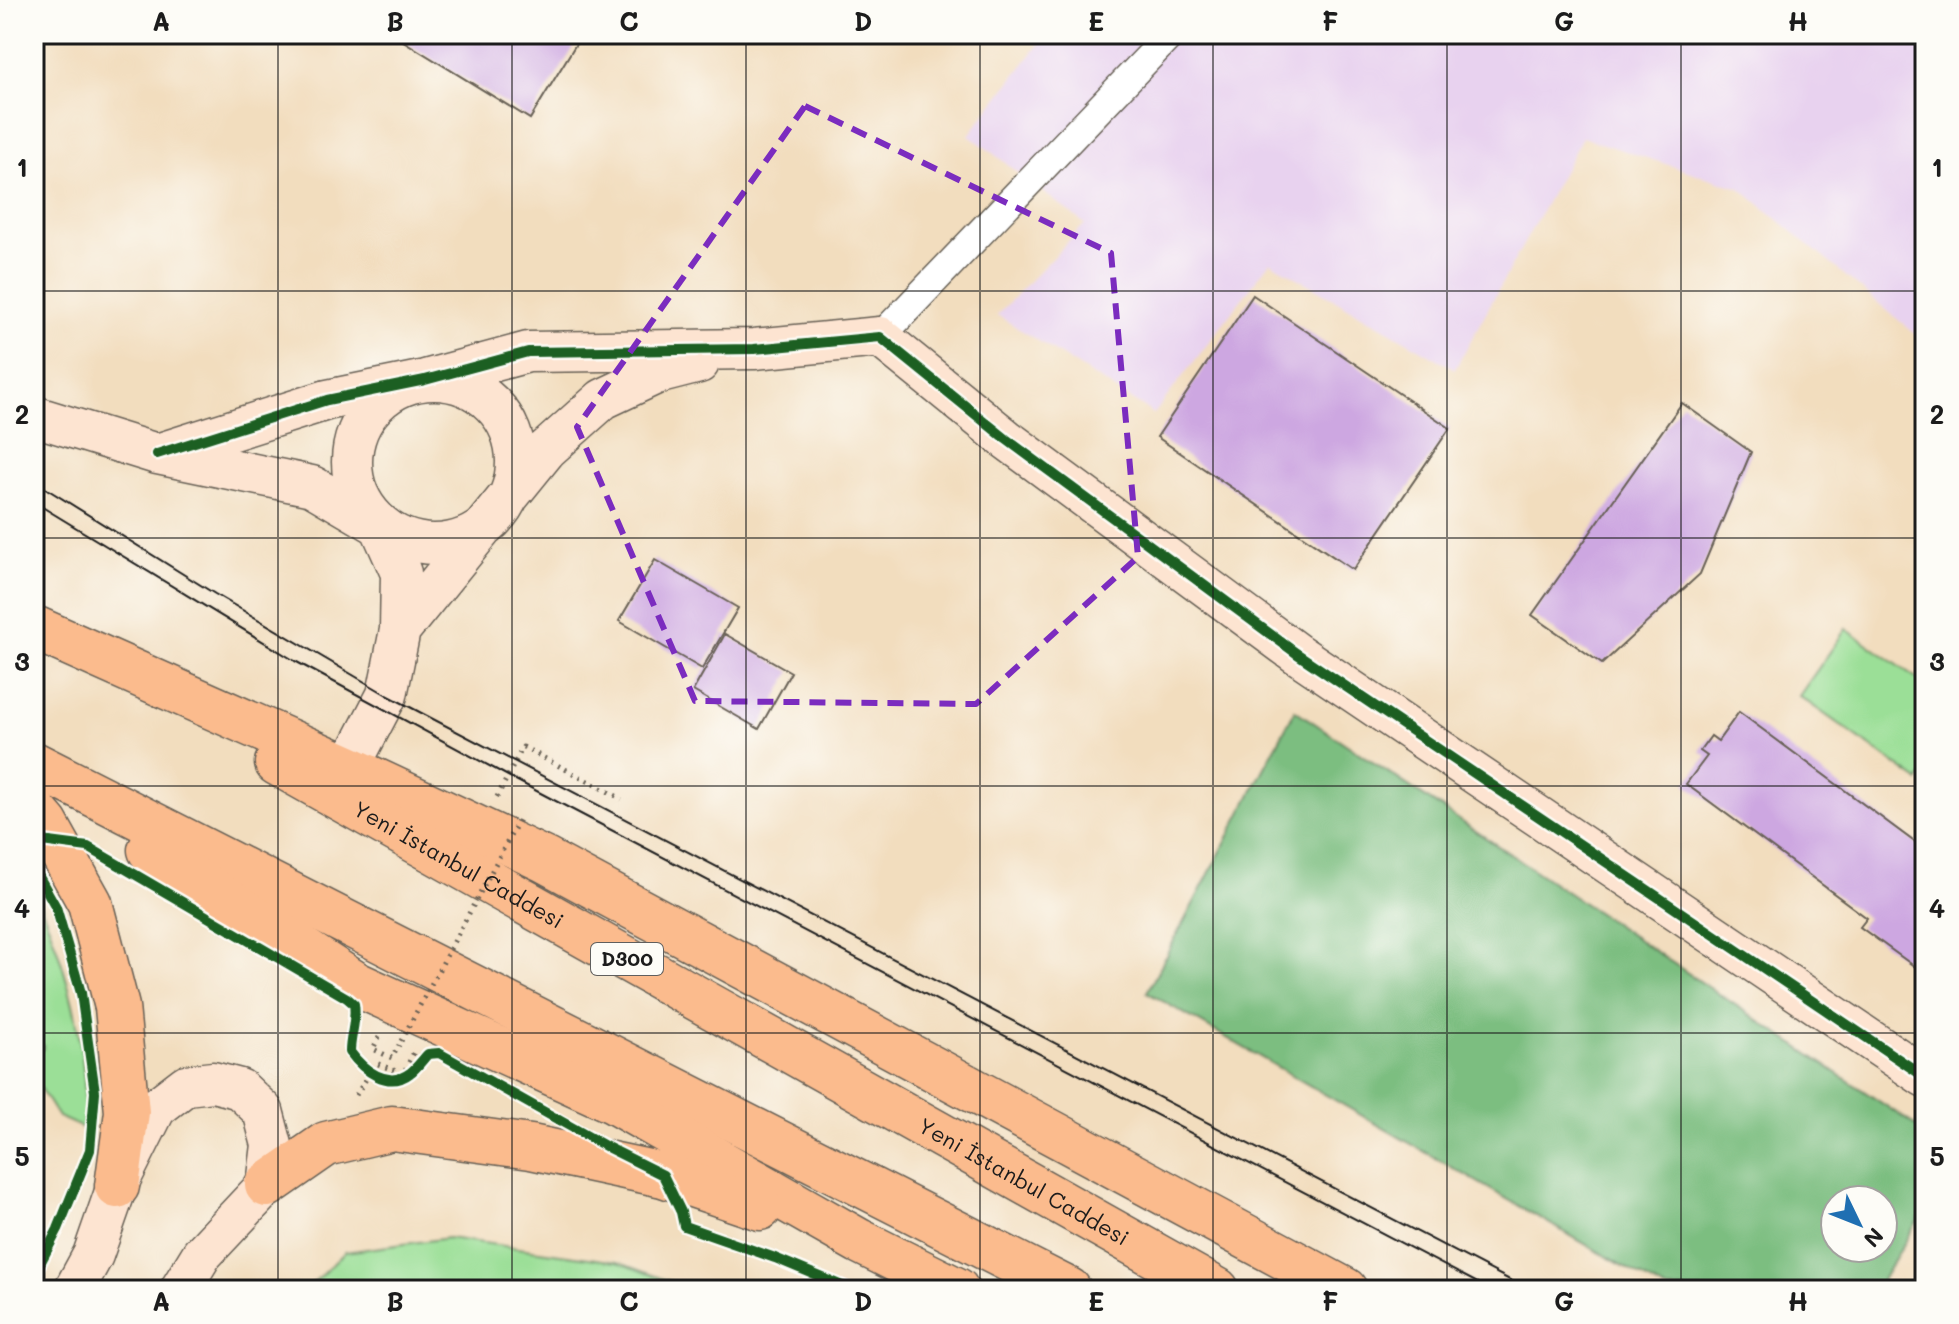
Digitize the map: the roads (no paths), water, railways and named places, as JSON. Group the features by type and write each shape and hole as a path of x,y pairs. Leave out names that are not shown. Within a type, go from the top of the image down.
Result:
{"highway":[{"path":"36,628 349,768 545,860 1345,1290"},
{"name":"Yeni İstanbul Caddesi","path":"36,628 1217,1290"},
{"path":"34,764 1069,1290"},
{"path":"34,775 356,984 613,1101 859,1241 957,1290"},
{"path":"34,810 46,824 90,903 117,1007 127,1112 117,1186"},
{"path":"267,1185 326,1144 392,1128 531,1147 663,1175 859,1241"}],"street":[{"path":"349,768 387,695 400,630 401,573 380,526 362,505 352,479 352,452 360,426 376,404 398,388 528,352 754,349 880,337 1171,34"},
{"path":"880,337 1006,439 1296,653 1925,1077"},
{"path":"400,630 547,449 603,399 656,374 754,349"},
{"path":"34,416 157,454 312,486 401,538 424,544 449,543 472,535 491,521 506,501 514,478 516,455 510,431 498,410 477,392 452,382 425,380 327,400 157,454"},
{"path":"74,1290 93,1255 117,1186 156,1108 186,1085 213,1082 240,1089 263,1111 272,1145 267,1185 202,1254 180,1290"}],"tram line":[{"path":"34,481 215,594 387,695 1529,1290"},
{"path":"34,502 295,661 508,776 1491,1290"}]}
